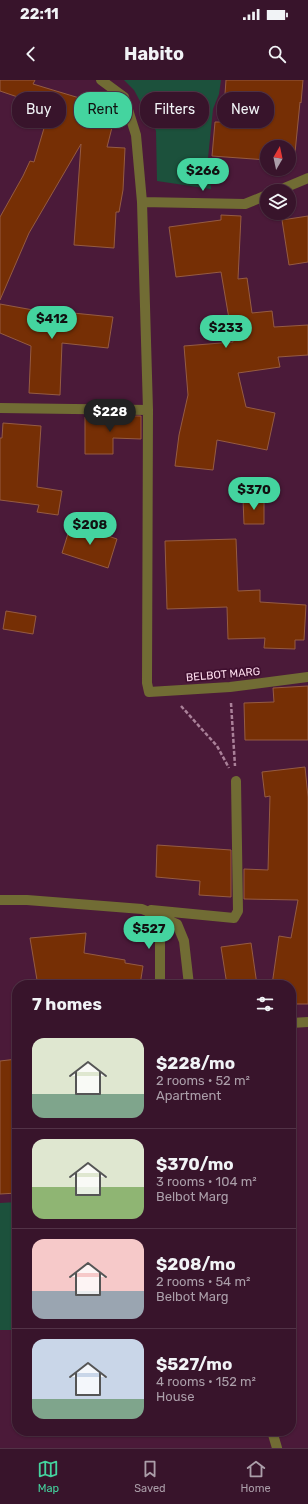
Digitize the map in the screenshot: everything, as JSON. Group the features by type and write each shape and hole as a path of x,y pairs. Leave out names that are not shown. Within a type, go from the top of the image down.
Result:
{"street":[{"path":"0,408 148,410 142,202 136,135 124,97 100,80"},
{"path":"294,184 308,178"},
{"path":"142,202 245,204 260,198"},
{"name":"BELBOT MARG","path":"148,410 147,683 149,692 230,687 308,677"},
{"path":"0,900 27,900 234,918 238,911 236,781"},
{"path":"142,909 158,923 160,935 160,980"},
{"path":"142,909 177,924 184,941 188,980"},
{"path":"296,1023 308,1022"},
{"path":"274,1436 278,1448"}],"path":[{"path":"230,687 236,781"},
{"path":"168,691 217,746 236,781"}],"green space":[{"path":"124,80 221,80 219,92 217,92 217,99 213,109 208,158 211,189 157,181 156,131 154,128 209,128 209,92 140,92 140,101 134,90"},
{"path":"12,1202 12,1330 0,1330 0,1203"}],"building":[{"path":"0,80 35,80 33,84 60,92 12,92 12,95 0,91"},
{"path":"226,80 303,80 296,143 296,140 260,140 260,159 212,156 215,122 217,122 217,128 274,128 274,92 225,92"},
{"path":"66,94 74,96 74,128 112,128 107,147 125,148 123,190 119,212 116,212 114,248 74,245 81,144 29,233 0,300 0,217 30,161 34,162 44,128 66,128"},
{"path":"221,215 241,216 238,279 247,278 252,313 272,311 274,327 308,325 308,355 278,357 280,367 238,373 246,407 275,413 267,450 217,440 213,470 175,466 179,435 188,395 184,346 233,342 221,272 176,277 169,227 221,220"},
{"path":"308,216 308,262 289,265 282,220 296,220 296,218"},
{"path":"0,304 72,317 73,313 113,317 108,348 62,343 60,395 29,393 31,346 0,333"},
{"path":"117,416 141,416 141,439 113,438 113,454 85,454 85,417 117,418"},
{"path":"3,423 41,426 37,487 62,491 58,515 37,512 39,505 0,500 0,438 2,438"},
{"path":"264,498 264,524 244,524 243,499"},
{"path":"71,524 117,539 108,568 62,553"},
{"path":"236,539 238,591 260,590 260,602 306,605 304,640 295,640 295,649 264,648 265,638 228,639 227,607 167,609 165,541"},
{"path":"6,611 36,616 33,634 3,629"},
{"path":"308,686 308,740 245,740 244,703 274,702 273,688"},
{"path":"305,767 308,797 308,1004 296,1004 296,980 273,980 279,936 291,938 298,900 244,899 244,869 268,870 270,796 265,797 262,772"},
{"path":"157,845 231,850 231,897 199,895 200,881 156,877"},
{"path":"86,933 84,953 125,960 125,963 143,966 141,980 37,980 30,938"},
{"path":"251,943 256,980 226,980 221,947"},
{"path":"12,1060 12,1193 0,1194 0,1061"}]}
